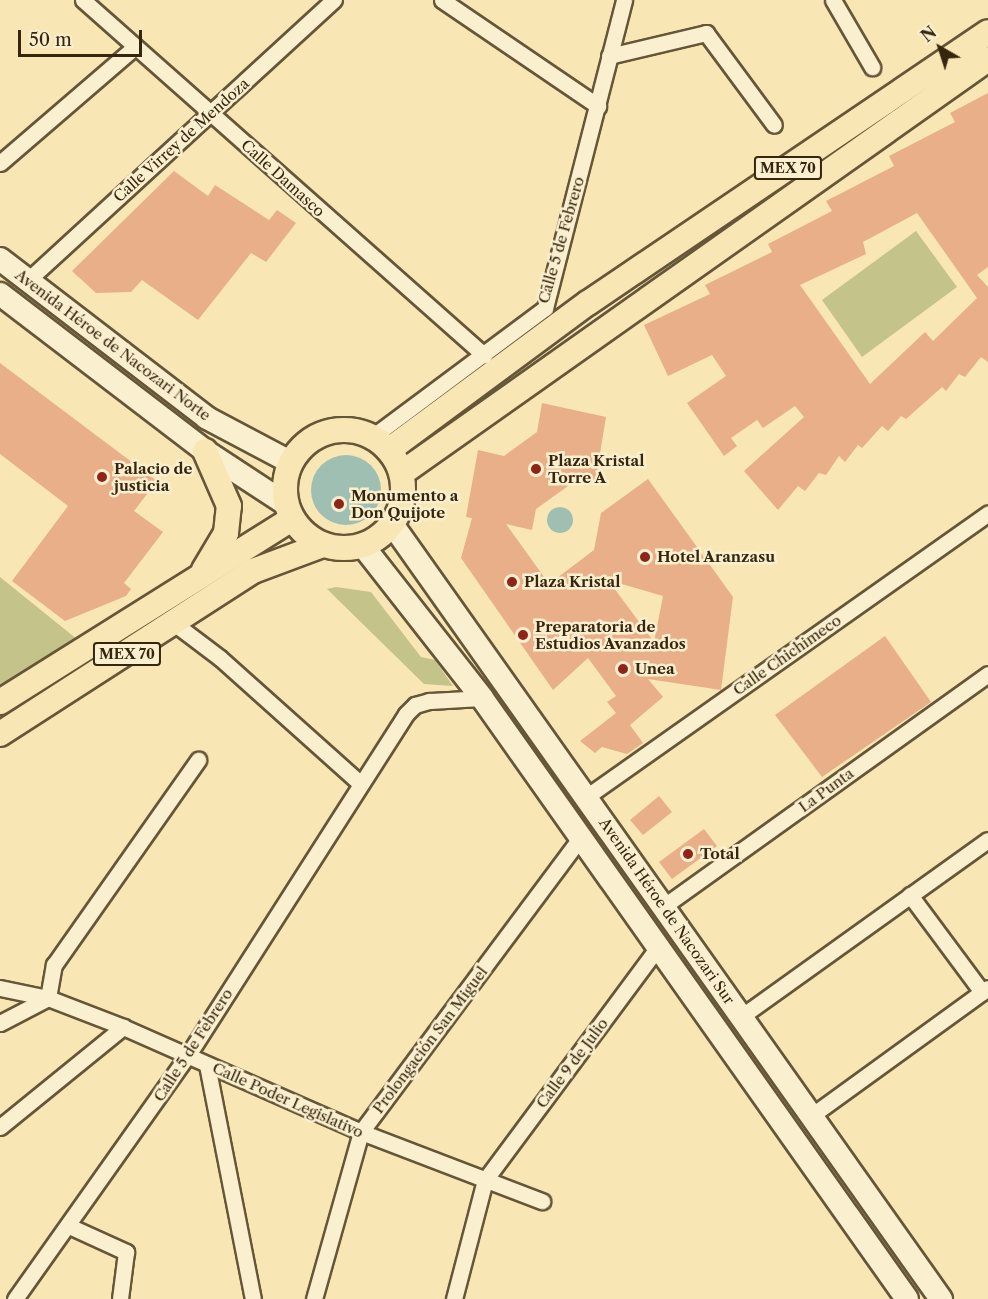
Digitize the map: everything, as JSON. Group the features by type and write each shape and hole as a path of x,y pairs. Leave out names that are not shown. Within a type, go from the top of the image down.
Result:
{"main road":[{"name":"MEX 70","path":"381,443 988,32"},
{"name":"MEX 70","path":"402,472 988,59"},
{"name":"Avenida Héroe de Nacozari Norte","path":"0,259 207,418 290,462"},
{"name":"Avenida Héroe de Nacozari Norte","path":"0,294 205,451 289,512"},
{"path":"323,545 289,512 284,485 290,462 305,443 325,432 352,429 381,443 402,472 402,503 392,524 363,546"},
{"path":"201,575 226,533 230,506 205,451"},
{"name":"MEX 70","path":"0,702 201,575 289,512"},
{"name":"Avenida Héroe de Nacozari Sur","path":"392,524 941,1299"},
{"name":"MEX 70","path":"0,734 175,624 253,571 323,545 363,546"},
{"name":"Avenida Héroe de Nacozari Sur","path":"363,546 482,698 907,1299"}],"street":[{"name":"Calle Damasco","path":"83,0 484,355"},
{"name":"Calle Virrey de Mendoza","path":"28,280 334,0"},
{"path":"442,0 598,106"},
{"name":"Calle 5 de Febrero","path":"381,443 484,355 545,308 624,0"},
{"path":"833,0 872,67"},
{"path":"609,56 706,33 774,126"},
{"path":"0,163 135,47"},
{"name":"Calle Chichimeco","path":"586,797 988,513"},
{"path":"175,624 220,658 360,783"},
{"name":"La Punta","path":"664,906 988,674"},
{"name":"Calle 5 de Febrero","path":"15,1299 188,1056 360,783 414,705 482,698"},
{"path":"0,1023 48,998 54,965 198,760"},
{"name":"Prolongación San Miguel","path":"314,1299 361,1132 580,838"},
{"path":"742,1016 988,840"},
{"path":"812,1116 985,990 910,895"},
{"name":"Calle 9 de Julio","path":"485,1180 658,946"},
{"name":"Calle Poder Legislativo","path":"0,988 48,998 123,1027 361,1132 542,1201"},
{"path":"0,1127 123,1027"},
{"path":"207,1065 253,1299"},
{"path":"454,1299 485,1180"},
{"path":"69,1226 126,1252 120,1299"}],"shaded area":[{"path":"916,231 957,287 862,357 822,300"},
{"path":"346,455 359,458 371,465 378,477 381,490 378,503 371,515 359,522 346,525 333,522 321,515 314,503 311,490 314,477 321,465 333,458"},
{"path":"560,507 569,511 573,520 569,529 560,533 551,529 547,520 551,511"},
{"path":"0,577 78,640 0,688"},
{"path":"336,587 371,592 421,657 435,660 453,686 424,684 327,589"}],"building":[{"path":"988,93 988,267 977,275 988,287 988,362 981,357 965,377 959,374 946,391 942,387 906,419 901,416 888,431 882,426 862,448 858,445 845,462 839,456 826,475 819,473 805,491 798,486 778,510 744,471 804,417 795,406 763,428 757,420 731,438 737,446 724,456 687,403 726,376 712,355 668,376 644,325 710,294 705,285 772,252 768,244 832,211 826,201 894,166 889,156 955,122 950,113","holes":["917,213 977,298 933,341 925,332 870,384 800,285 866,254 863,242"]},
{"path":"174,171 208,196 215,185 269,220 277,210 296,223 266,262 251,253 198,320 142,280 131,292 96,293 72,271"},
{"path":"0,363 157,481 134,511 163,532 124,583 131,589 126,596 65,621 12,581 68,506 0,454"},
{"path":"542,403 606,417 595,484 575,481 536,509 532,530 506,524 549,584 594,550 601,513 648,479 733,597 721,690 648,679 663,697 630,725 643,743 627,754 602,747 595,753 580,741 616,713 607,702 616,696 588,658 553,690 461,558 472,518 466,517 478,450 504,456 537,432","holes":["608,580 663,596 654,642"]},
{"path":"885,636 931,702 822,777 775,715"},
{"name":"Total","path":"659,796 672,812 643,835 630,820"},
{"name":"Total","path":"704,829 717,846 672,879 659,862"}],"place":[{"name":"Plaza Kristal Torre A","path":"536,469"},
{"name":"Palacio de justicia","path":"102,477"},
{"name":"Monumento a Don Quijote","path":"339,504"},
{"name":"Hotel Aranzasu","path":"645,557"},
{"name":"Plaza Kristal","path":"512,582"},
{"name":"Preparatoria de Estudios Avanzados","path":"523,635"},
{"name":"Unea","path":"623,669"},
{"name":"Total","path":"688,854"}]}
